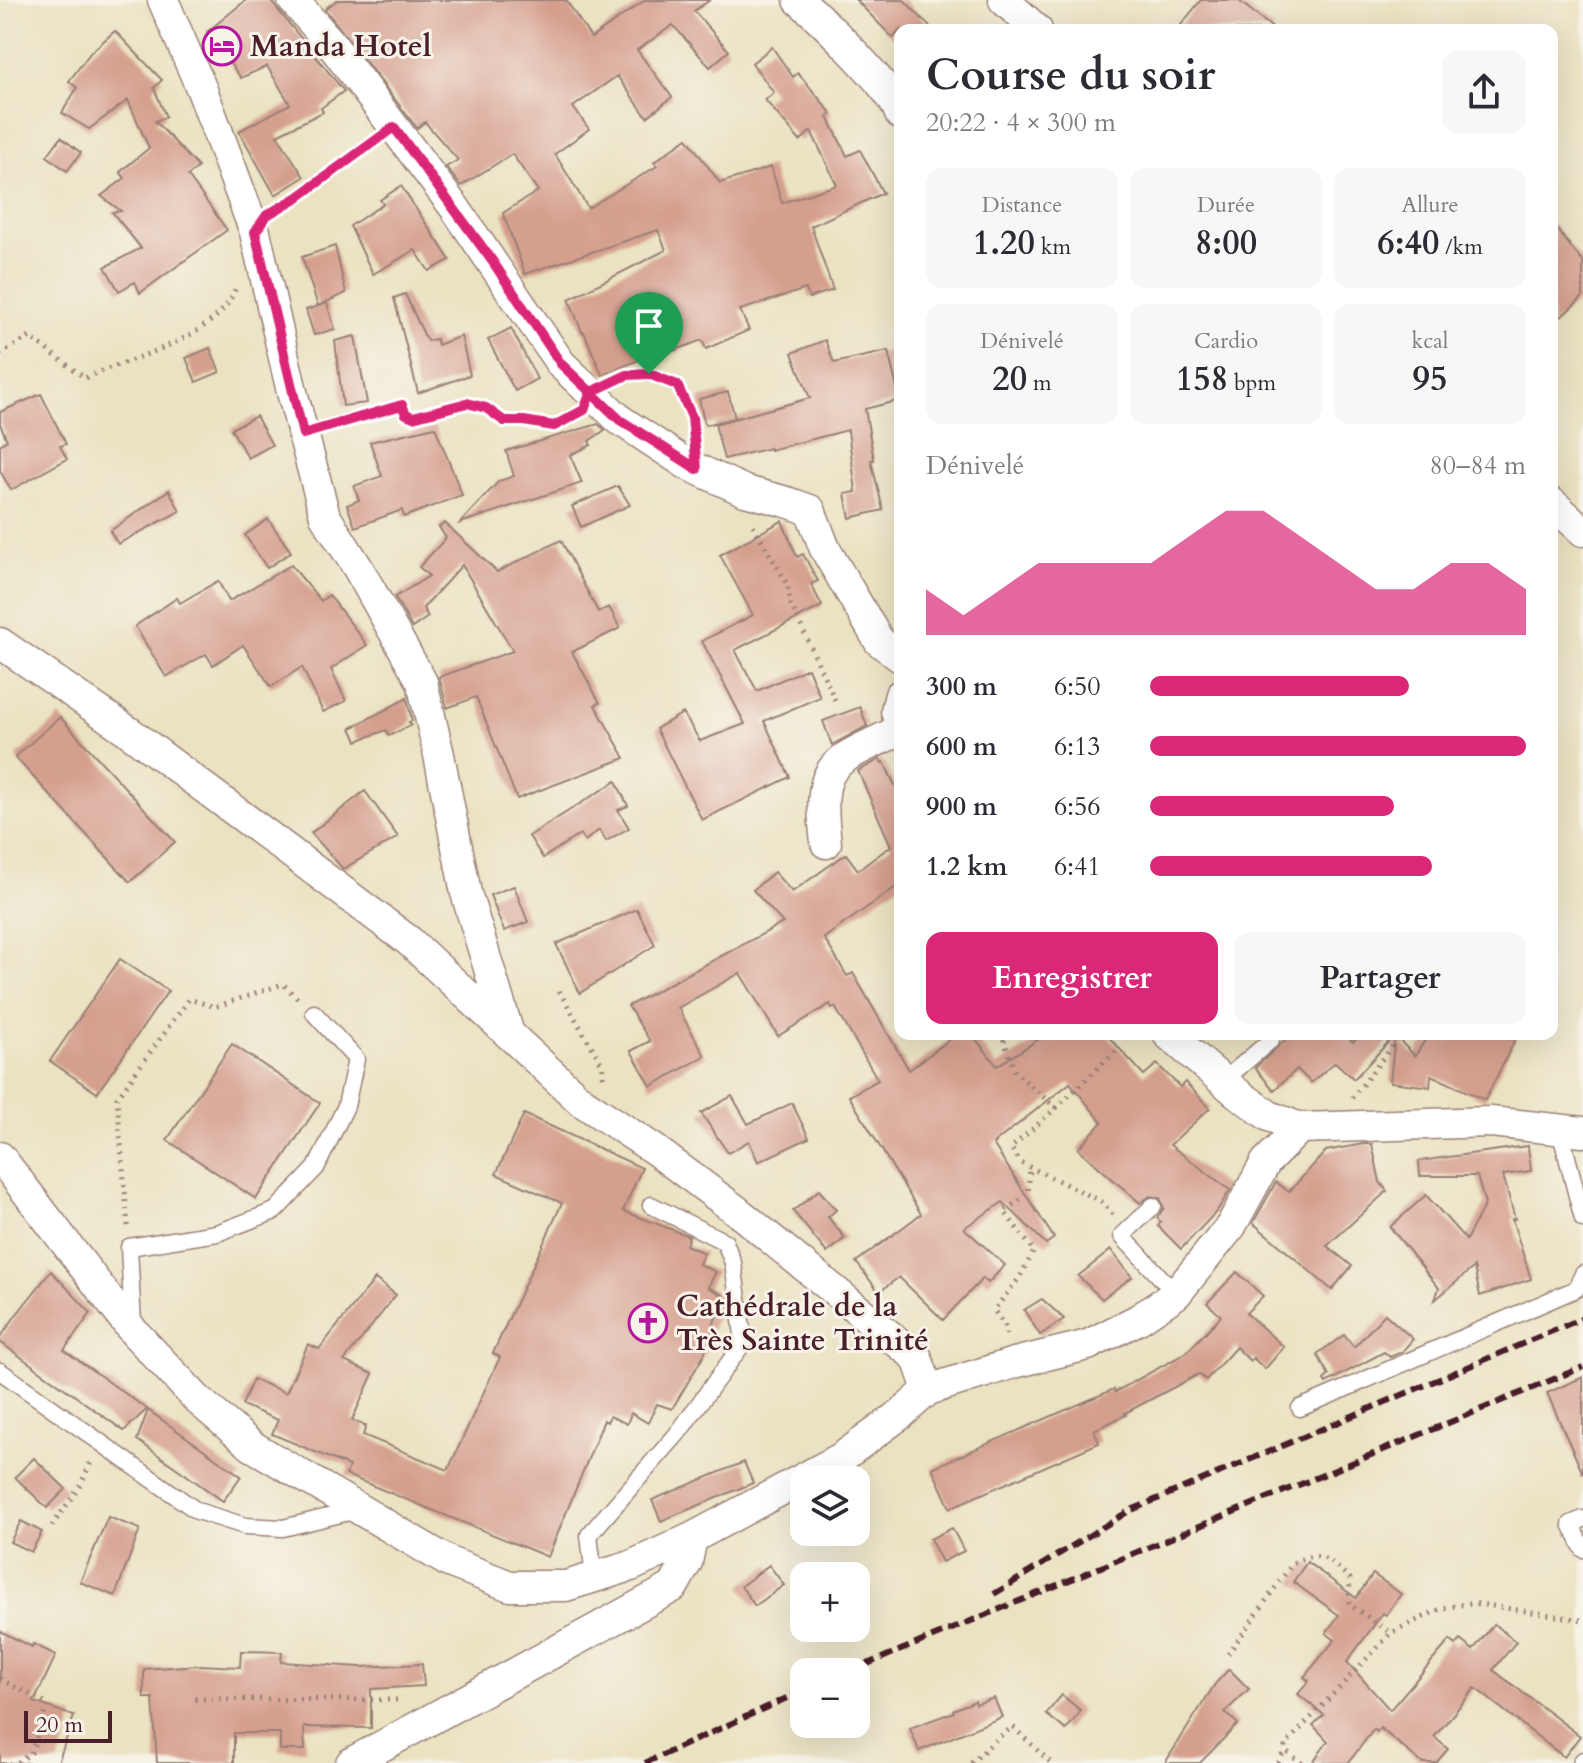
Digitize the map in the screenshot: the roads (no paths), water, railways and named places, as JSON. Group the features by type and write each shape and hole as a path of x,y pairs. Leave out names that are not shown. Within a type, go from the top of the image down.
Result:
{"street":[{"path":"163,0 202,90 255,232 325,516 422,682 466,893 509,1036"},
{"path":"293,0 329,41 470,230 561,364 620,420 697,469 736,487 810,510 825,549 879,641 894,652"},
{"path":"799,0 826,24 894,102"},
{"path":"1004,0 1030,24"},
{"path":"1558,508 1583,531"},
{"path":"0,643 128,731 409,941 581,1101 655,1150 737,1211 917,1358 928,1390"},
{"path":"826,843 821,807 824,782 839,760 894,733"},
{"path":"1175,1040 1269,1116 1300,1128 1491,1122 1571,1131"},
{"path":"0,1157 133,1331 198,1400 252,1446 449,1562 510,1586 566,1586 631,1566 692,1538 841,1458 928,1390 1014,1363 1088,1345 1139,1319 1176,1294 1231,1226 1266,1162 1300,1128"},
{"path":"351,1763 673,1587 687,1562 692,1538"}],"lane":[{"path":"133,1331 129,1247 217,1233 275,1211 316,1168 346,1106 356,1059 314,1013"},
{"path":"1223,1081 1271,1040"},
{"path":"1571,1131 1583,1219"},
{"path":"594,1577 589,1535 678,1433 744,1342 733,1263 725,1242 651,1205"},
{"path":"1153,1206 1122,1236 1176,1294"},
{"path":"1300,1408 1576,1289 1583,1274"},
{"path":"0,1371 197,1511 245,1526 283,1528 359,1509"},
{"path":"1583,1519 1571,1524 1583,1549"}],"railway":[{"path":"994,1594 1129,1511 1583,1318"},
{"path":"870,1663 1583,1367"},
{"path":"645,1763 790,1696"}],"place":[{"name":"Manda Hotel","path":"222,46"},
{"name":"Cathédrale de la Très Sainte Trinité","path":"648,1323"}]}
